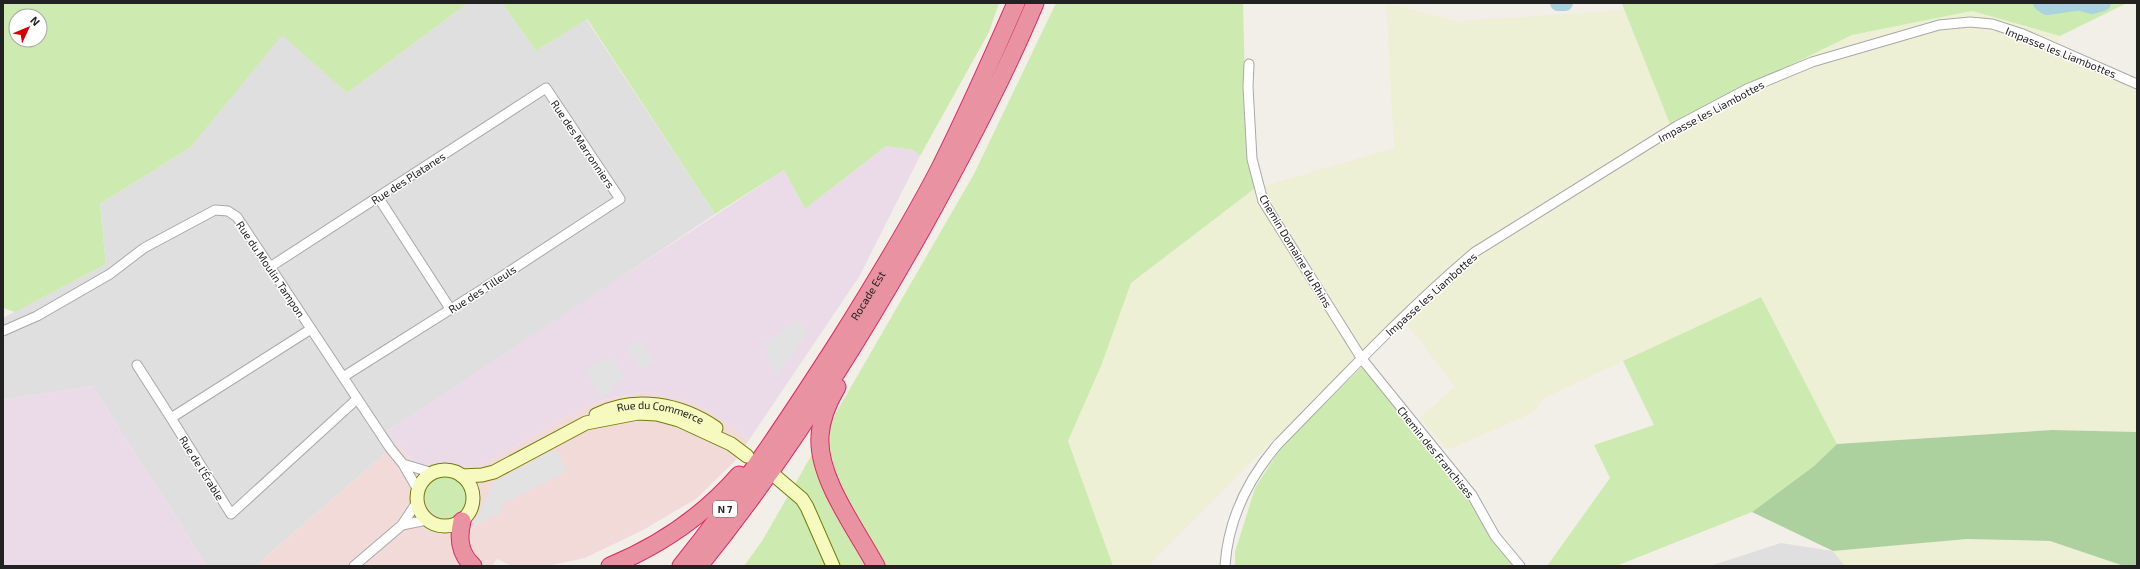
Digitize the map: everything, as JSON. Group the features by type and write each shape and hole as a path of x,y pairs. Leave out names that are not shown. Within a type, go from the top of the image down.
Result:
{"highway":[{"name":"Rocade Est","path":"681,566 766,451 808,388 878,276 939,169 978,90 1016,3"},
{"name":"Rocade Est","path":"699,566 781,455 872,316 951,176 1035,3"},
{"path":"872,316 870,333 832,394 822,422 820,436 822,459 828,477 876,566"},
{"path":"610,566 652,545 691,520 722,493 745,468 766,451"},
{"path":"462,521 460,539 461,548 463,554 473,566"}],"street":[{"name":"Impasse les Liambottes","path":"1226,566 1230,533 1239,505 1249,482 1261,463 1404,316 1475,252 1676,126 1747,89 1812,62 1939,25 1970,22 1992,24 2023,34 2137,84"},
{"name":"Chemin Domaine du Rhins","path":"1249,64 1248,87 1252,159 1263,201 1362,359"},
{"name":"Rue des Platanes","path":"270,267 546,88"},
{"name":"Rue des Marronniers","path":"546,88 620,199"},
{"path":"378,197 451,310"},
{"name":"Rue des Tilleuls","path":"343,377 451,310 620,199"},
{"name":"Rue du Moulin Tampon","path":"3,331 37,316 110,274 144,248 215,210 228,211 237,217 357,399 390,448 403,464 418,496"},
{"path":"137,365 171,418 311,329"},
{"name":"Chemin des Franchises","path":"1362,359 1472,495 1495,536 1520,566"},
{"name":"Rue de l’Érable","path":"171,418 231,514 357,399"},
{"name":"Rue du Commerce","path":"462,476 482,475 494,472 586,424 602,412 625,405 639,404 665,406 693,414 717,430 731,444 747,456"},
{"path":"402,525 427,520 445,526 462,521 471,510 473,497 470,485 462,476 448,470 432,473 403,464"},
{"name":"Rue du Commerce","path":"473,497 494,472"},
{"path":"354,566 402,525 426,478 432,473"},
{"path":"775,476 802,499 833,566"},
{"path":"792,492 823,566"},
{"path":"418,496 420,512 427,520"}],"shaded area":[{"path":"468,3 502,3 536,51 586,19 715,214 568,313 387,431 397,443 259,563 260,566 207,566 92,386 3,400 3,318 106,264 100,204 191,147 282,34 347,93"},
{"path":"886,146 913,150 920,156 859,277 749,440 708,410 681,399 646,392 600,401 566,417 485,463 439,493 387,431 784,170 805,209"},
{"path":"799,320 808,332 777,375 765,356 770,353 764,343"},
{"path":"640,340 654,362 640,370 627,348"},
{"path":"613,357 625,378 613,386 615,389 601,397 585,370 604,358 606,361"},
{"path":"92,386 207,566 3,566 3,400"},
{"path":"646,392 681,399 708,410 749,440 734,462 696,499 643,530 585,558 547,566 512,566 497,559 492,566 261,566 258,564 397,443 439,493 485,463 566,417 600,401"},
{"path":"556,449 567,471 500,505 503,511 473,526 494,482"},
{"path":"1781,543 1833,551 1845,566 1710,566"}],"green space":[{"path":"3,3 468,3 347,93 282,35 191,147 100,204 106,264 15,312 3,308"},
{"path":"502,3 999,3 989,32 920,156 913,150 886,146 805,209 784,170 715,214 587,19 536,51"},
{"path":"1056,3 1243,3 1245,85 1254,189 1131,283 1101,366 1068,441 1113,566 744,566 762,541 974,174"},
{"path":"1386,3 1458,21 1624,10 1670,124 1852,35 1972,11 2060,36 2056,51 2137,89 2137,432 2052,430 1837,444 1761,297 1544,398 1532,413 1448,450 1419,418 1455,387 1402,318 1356,357 1148,566 1113,566 1068,441 1101,366 1131,283 1254,189 1394,148"},
{"path":"1617,3 2127,3 2060,36 1972,11 1852,35 1670,124 1622,4"},
{"path":"1761,297 1837,444 1814,466 1752,512 1616,566 1547,566 1610,478 1594,445 1654,425 1623,361"},
{"path":"1363,366 1470,499 1498,547 1514,566 1235,566 1235,552 1255,488 1283,444"},
{"path":"2052,430 2137,432 2137,566 2124,566 2050,541 1967,539 1833,551 1752,512 1814,466 1837,444"},
{"path":"446,476 461,482 467,497 461,512 446,518 431,512 425,497 431,482"},
{"path":"1967,539 2050,541 2124,566 1845,566 1833,551"}],"waterway":[{"path":"1558,3 1565,3"},
{"path":"2041,3 2047,7 2075,3"},
{"path":"2081,3 2092,6 2103,3"}]}
